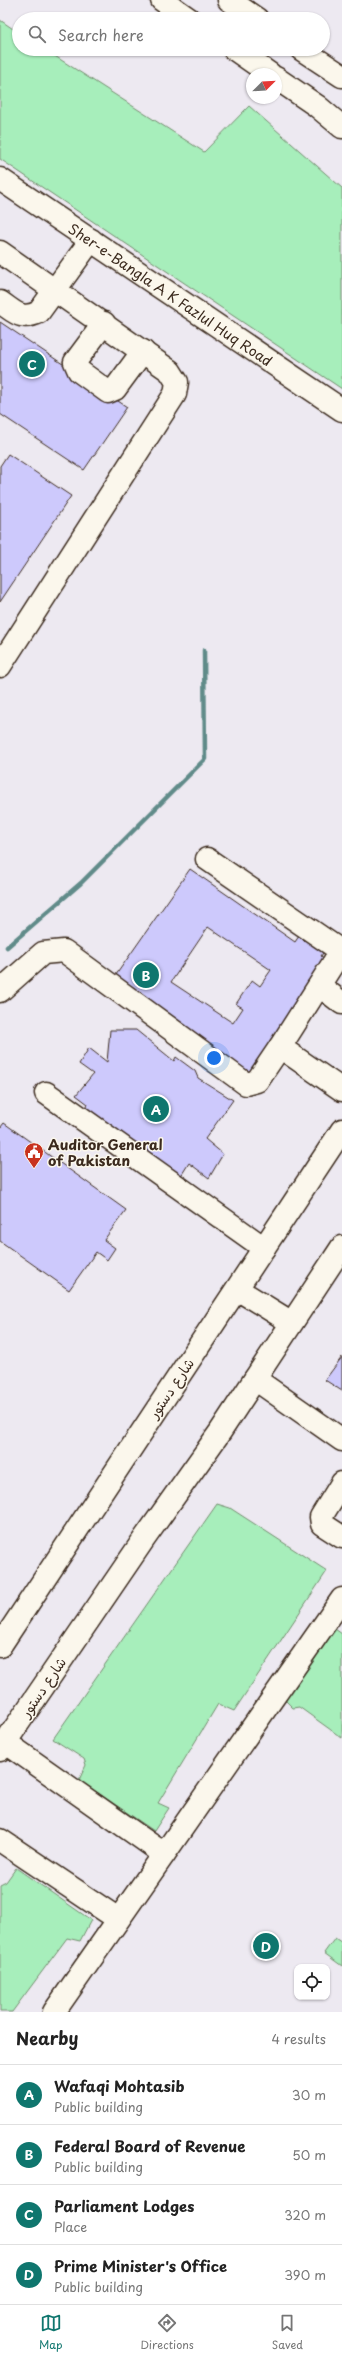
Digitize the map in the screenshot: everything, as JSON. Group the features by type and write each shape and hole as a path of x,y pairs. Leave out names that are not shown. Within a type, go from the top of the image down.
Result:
{"street":[{"path":"162,0 180,12"},
{"path":"229,0 247,12"},
{"path":"244,56 261,68"},
{"path":"312,56 342,76"},
{"path":"282,82 317,106 342,127"},
{"name":"Sher-e-Bangla A K Fazlul Huq Road","path":"0,179 342,410"},
{"path":"0,302 20,316 30,317 39,312 91,240"},
{"path":"0,252 56,289 143,351 170,371 177,382 175,394 0,666"},
{"path":"104,323 75,362 78,371 108,392 115,389 143,351"},
{"path":"0,991 43,952 64,951 246,1084 258,1081 341,951 207,859"},
{"path":"320,986 342,1003"},
{"path":"280,1047 342,1090"},
{"path":"46,1093 264,1248"},
{"name":"شارع دستور","path":"0,1646 342,1130"},
{"name":"شارع دستور","path":"3,1746 255,1378 342,1247"},
{"path":"237,1289 292,1323"},
{"path":"255,1378 342,1440"},
{"path":"342,1483 321,1517 322,1524 342,1537"},
{"path":"54,2012 342,1599"},
{"path":"3,1746 164,1854"},
{"path":"0,1840 118,1919"}],"green space":[{"path":"0,20 12,28 12,56 55,56 204,152 249,106 342,188 342,389 0,159"},
{"path":"217,1504 230,1508 327,1571 234,1711 218,1704 158,1803 169,1808 154,1831 79,1780 86,1765 84,1759 53,1739"},
{"path":"328,1624 342,1634 342,1738 299,1707 293,1708 286,1701 279,1701"},
{"path":"16,1868 91,1920 80,1941 67,1938 12,2012 0,2012 0,1885 6,1882"},
{"path":"335,1938 342,1943 342,1966 324,1953"}],"building":[{"path":"0,322 127,407 84,470 0,414"},
{"path":"8,454 71,496 0,602 0,466"},
{"path":"190,869 295,942 301,933 325,950 321,956 328,961 247,1077 111,982","holes":["208,927 271,970 260,986 252,980 236,1004 243,1008 233,1023 171,982"]},
{"path":"110,1030 136,1030 174,1061 176,1057 195,1071 198,1078 233,1100 205,1139 223,1154 209,1178 189,1163 179,1179 139,1153 141,1147 116,1131 82,1114 88,1104 76,1095 93,1074 79,1064 89,1048 107,1062"},
{"name":"Auditor General of Pakistan","path":"4,1123 126,1210 104,1240 115,1248 107,1260 96,1252 69,1290 0,1241 0,1128"},
{"path":"342,1357 342,1391 325,1380"}],"waterway":[{"path":"7,947 81,883 205,759 204,650"}],"place":[{"name":"Parliament Lodges","path":"32,364"},
{"name":"Federal Board of Revenue","path":"146,975"},
{"name":"Wafaqi Mohtasib","path":"156,1109"},
{"name":"Auditor General of Pakistan","path":"34,1169"},
{"name":"Prime Minister's Office","path":"266,1946"}]}
